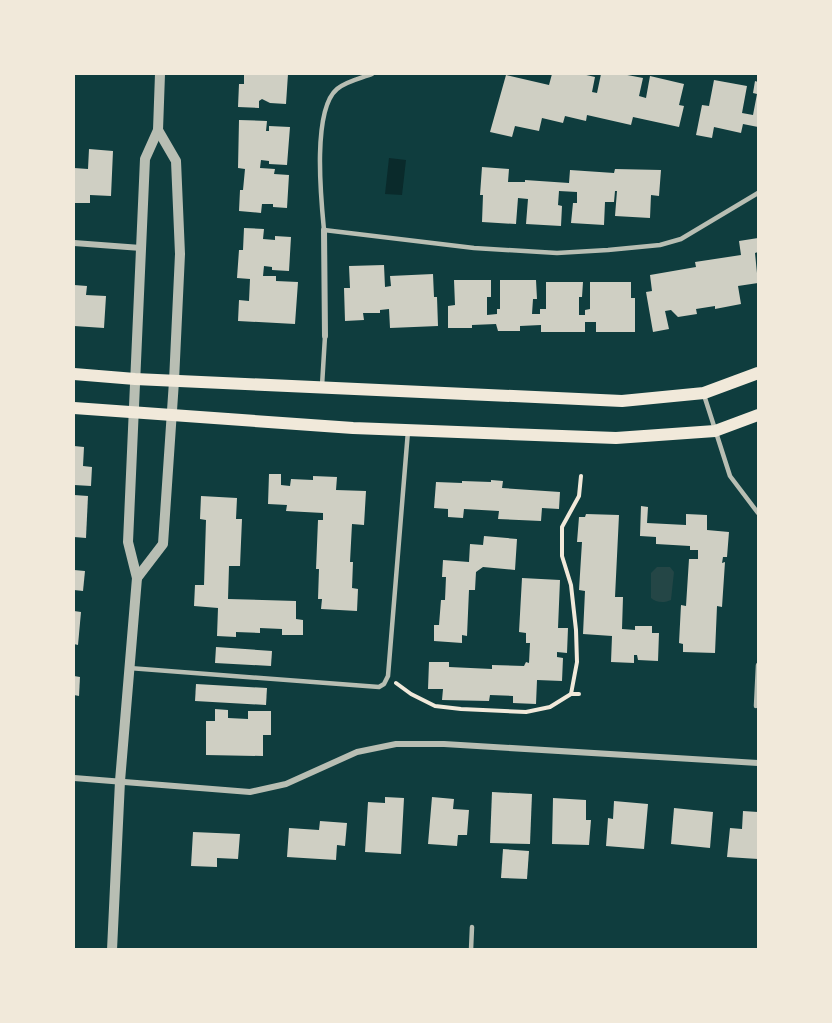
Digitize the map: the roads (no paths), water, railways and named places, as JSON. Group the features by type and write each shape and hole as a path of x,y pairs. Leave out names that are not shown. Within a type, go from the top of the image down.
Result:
{"main road":[{"path":"74,374 174,381 622,401 704,393 759,373"},
{"path":"74,408 353,428 616,438 715,431 759,415"}],"street":[{"path":"112,950 120,781 137,578 128,542 145,159 158,130 160,74"},
{"path":"137,578 163,544 180,254 176,161 158,130"},
{"path":"324,230 325,336"},
{"path":"74,243 141,248"},
{"path":"74,778 250,792 286,784 357,752 396,744 444,744 759,763"}],"lane":[{"path":"372,74 337,89 323,114 320,183 324,230 474,248 557,254 608,250 660,245 681,239 759,193"},
{"path":"322,386 325,336"},
{"path":"704,393 730,476 759,513"},
{"path":"129,668 379,687 384,684 388,676 408,429"},
{"path":"756,706 759,665"},
{"path":"471,950 472,927"}]}
